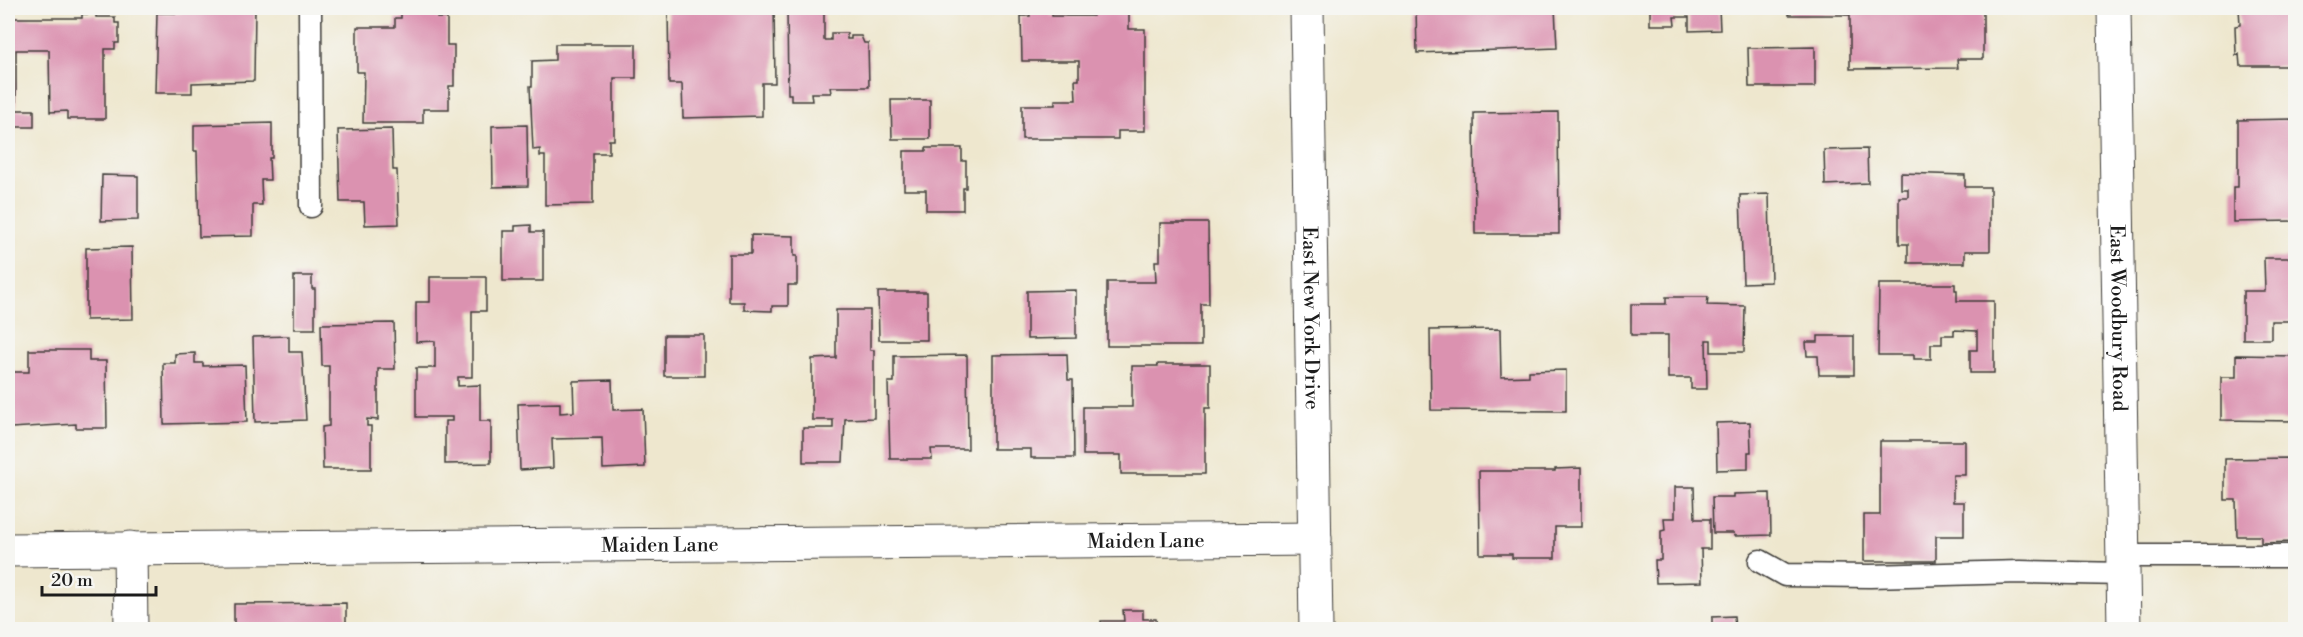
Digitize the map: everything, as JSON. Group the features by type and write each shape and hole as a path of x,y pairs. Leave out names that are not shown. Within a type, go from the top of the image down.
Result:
{"street":[{"name":"East New York Drive","path":"1307,8 1316,630"},
{"name":"East Woodbury Road","path":"2114,8 2124,630"},
{"name":"Maiden Lane","path":"8,550 1315,540"},
{"path":"130,548 131,630"}],"lane":[{"path":"310,8 311,206"},
{"path":"1760,561 1785,575 2020,572 2295,556"}],"building":[{"path":"181,8 255,8 254,81 192,83 192,93 155,93 157,13 181,13"},
{"path":"401,8 437,8 437,18 447,18 447,45 454,45 454,86 449,86 449,109 423,109 423,123 363,123 364,72 357,72 357,27 395,27 395,18 401,18"},
{"path":"668,8 774,8 775,83 762,83 762,116 683,118 682,84 669,84"},
{"path":"787,8 824,8 824,40 831,40 831,33 847,33 847,39 851,39 851,36 861,36 864,43 868,43 869,87 830,87 831,93 811,93 812,101 791,101 791,94 788,94"},
{"path":"1092,8 1129,8 1129,29 1145,29 1145,131 1118,131 1118,139 1022,139 1022,105 1055,105 1055,100 1076,100 1075,80 1079,80 1079,61 1022,61 1021,16 1030,16 1030,12 1052,12 1052,16 1093,16"},
{"path":"1416,8 1555,8 1557,48 1417,53"},
{"path":"1650,8 1719,8 1720,30 1689,31 1689,17 1674,17 1675,25 1650,25"},
{"path":"1789,8 1983,9 1983,59 1957,59 1958,68 1850,69 1850,15 1789,15"},
{"path":"2239,8 2296,8 2296,66 2240,66 2239,54 2236,55 2235,26 2240,25"},
{"path":"82,14 115,17 115,23 119,23 119,43 115,43 115,49 105,49 105,119 67,119 67,111 50,112 49,50 16,50 16,110 34,110 34,127 8,127 8,18 82,18"},
{"path":"555,44 636,44 636,78 614,78 614,140 609,140 609,153 593,153 593,204 545,205 545,156 540,156 540,149 533,150 530,86 532,86 532,61 555,60"},
{"path":"1815,47 1815,87 1749,87 1748,48"},
{"path":"891,100 930,100 930,139 892,139"},
{"path":"1558,112 1559,234 1475,234 1474,113"},
{"path":"2296,119 2296,221 2233,222 2233,187 2238,187 2238,120"},
{"path":"272,123 270,180 261,180 262,205 253,205 253,236 199,237 197,151 194,151 194,125"},
{"path":"527,125 528,186 493,187 492,126"},
{"path":"392,129 393,170 397,170 399,224 365,225 364,202 340,202 338,130"},
{"path":"926,148 962,148 962,161 966,161 963,210 926,210 926,190 904,190 904,151 926,151"},
{"path":"1867,149 1868,183 1825,185 1824,150"},
{"path":"1901,173 1965,175 1965,187 1990,187 1990,251 1965,251 1965,263 1908,263 1908,244 1899,244 1899,197 1908,197 1908,189 1901,189"},
{"path":"102,175 138,176 138,220 101,221"},
{"path":"1769,194 1771,282 1743,283 1740,195"},
{"path":"1160,223 1208,223 1209,304 1201,304 1201,346 1107,346 1107,282 1156,282 1155,261 1160,261"},
{"path":"531,225 531,232 543,232 543,281 503,281 503,231 515,231 515,226"},
{"path":"751,235 794,236 797,285 788,285 788,306 772,306 772,311 744,310 744,302 729,302 729,254 751,254"},
{"path":"132,247 133,319 86,320 86,248"},
{"path":"2264,258 2296,258 2296,321 2271,321 2271,339 2243,339 2243,291 2265,291"},
{"path":"294,276 312,276 312,289 315,289 315,329 294,329"},
{"path":"430,277 486,277 486,311 472,311 472,377 458,377 458,386 480,385 480,421 491,421 491,463 445,464 445,421 452,421 452,417 416,417 416,368 435,368 435,341 416,342 416,302 430,302"},
{"path":"1879,284 1955,284 1957,301 1994,301 1994,373 1970,373 1970,350 1977,350 1977,331 1954,330 1954,335 1942,335 1942,344 1931,344 1931,359 1914,359 1914,355 1878,355"},
{"path":"1076,290 1076,338 1027,339 1027,291"},
{"path":"878,292 927,292 927,340 879,340"},
{"path":"1666,297 1708,297 1707,305 1745,306 1744,352 1711,352 1711,340 1706,340 1707,389 1691,389 1691,378 1668,378 1668,335 1631,335 1631,304 1666,304"},
{"path":"836,310 870,310 870,350 874,350 874,418 845,419 843,462 803,462 803,428 833,428 833,420 812,420 812,359 836,358"},
{"path":"394,323 395,369 378,369 378,420 367,419 367,426 371,426 371,469 323,469 322,427 329,426 329,366 322,366 321,324"},
{"path":"1500,329 1501,377 1529,376 1529,371 1566,370 1566,411 1431,410 1430,330"},
{"path":"664,335 704,335 704,376 664,376"},
{"path":"289,336 289,352 302,352 306,420 255,422 253,337"},
{"path":"1818,336 1854,336 1854,375 1819,375 1818,356 1807,356 1806,342 1818,342"},
{"path":"29,350 89,350 89,361 106,361 107,428 76,428 76,424 11,428 11,372 29,372"},
{"path":"195,353 195,363 203,363 203,366 245,365 247,422 164,424 163,363 175,363 175,354"},
{"path":"1067,354 1068,380 1073,380 1074,458 1031,458 1031,449 993,449 993,355"},
{"path":"967,355 968,449 931,449 932,459 890,459 888,382 894,382 894,356"},
{"path":"2236,355 2296,356 2296,421 2221,420 2221,377 2236,377"},
{"path":"1158,364 1210,364 1210,408 1205,408 1205,474 1121,474 1121,455 1083,455 1083,407 1132,407 1132,366 1158,366"},
{"path":"612,380 613,410 643,409 645,467 603,469 602,438 552,439 553,468 520,470 518,404 560,403 560,413 574,412 573,381"},
{"path":"1750,422 1751,452 1748,452 1748,469 1717,470 1716,423"},
{"path":"1880,441 1965,441 1965,475 1953,475 1953,502 1964,502 1964,536 1936,536 1936,561 1864,561 1864,515 1880,515"},
{"path":"2290,458 2291,469 2296,469 2294,542 2261,543 2261,536 2237,536 2236,500 2225,500 2225,459"},
{"path":"1581,468 1581,527 1555,527 1555,558 1512,558 1512,554 1480,554 1479,471 1555,471 1555,469"},
{"path":"1675,487 1694,487 1695,519 1710,519 1710,549 1701,549 1702,582 1656,583 1655,560 1661,560 1661,531 1665,530 1664,518 1675,518"},
{"path":"1770,493 1771,535 1735,536 1734,533 1713,533 1712,497"},
{"path":"346,603 346,630 234,630 234,604"},
{"path":"1123,610 1143,610 1143,619 1156,619 1157,630 1101,630 1101,621 1124,621"},
{"path":"1734,616 1735,630 1712,630 1712,617"}]}
